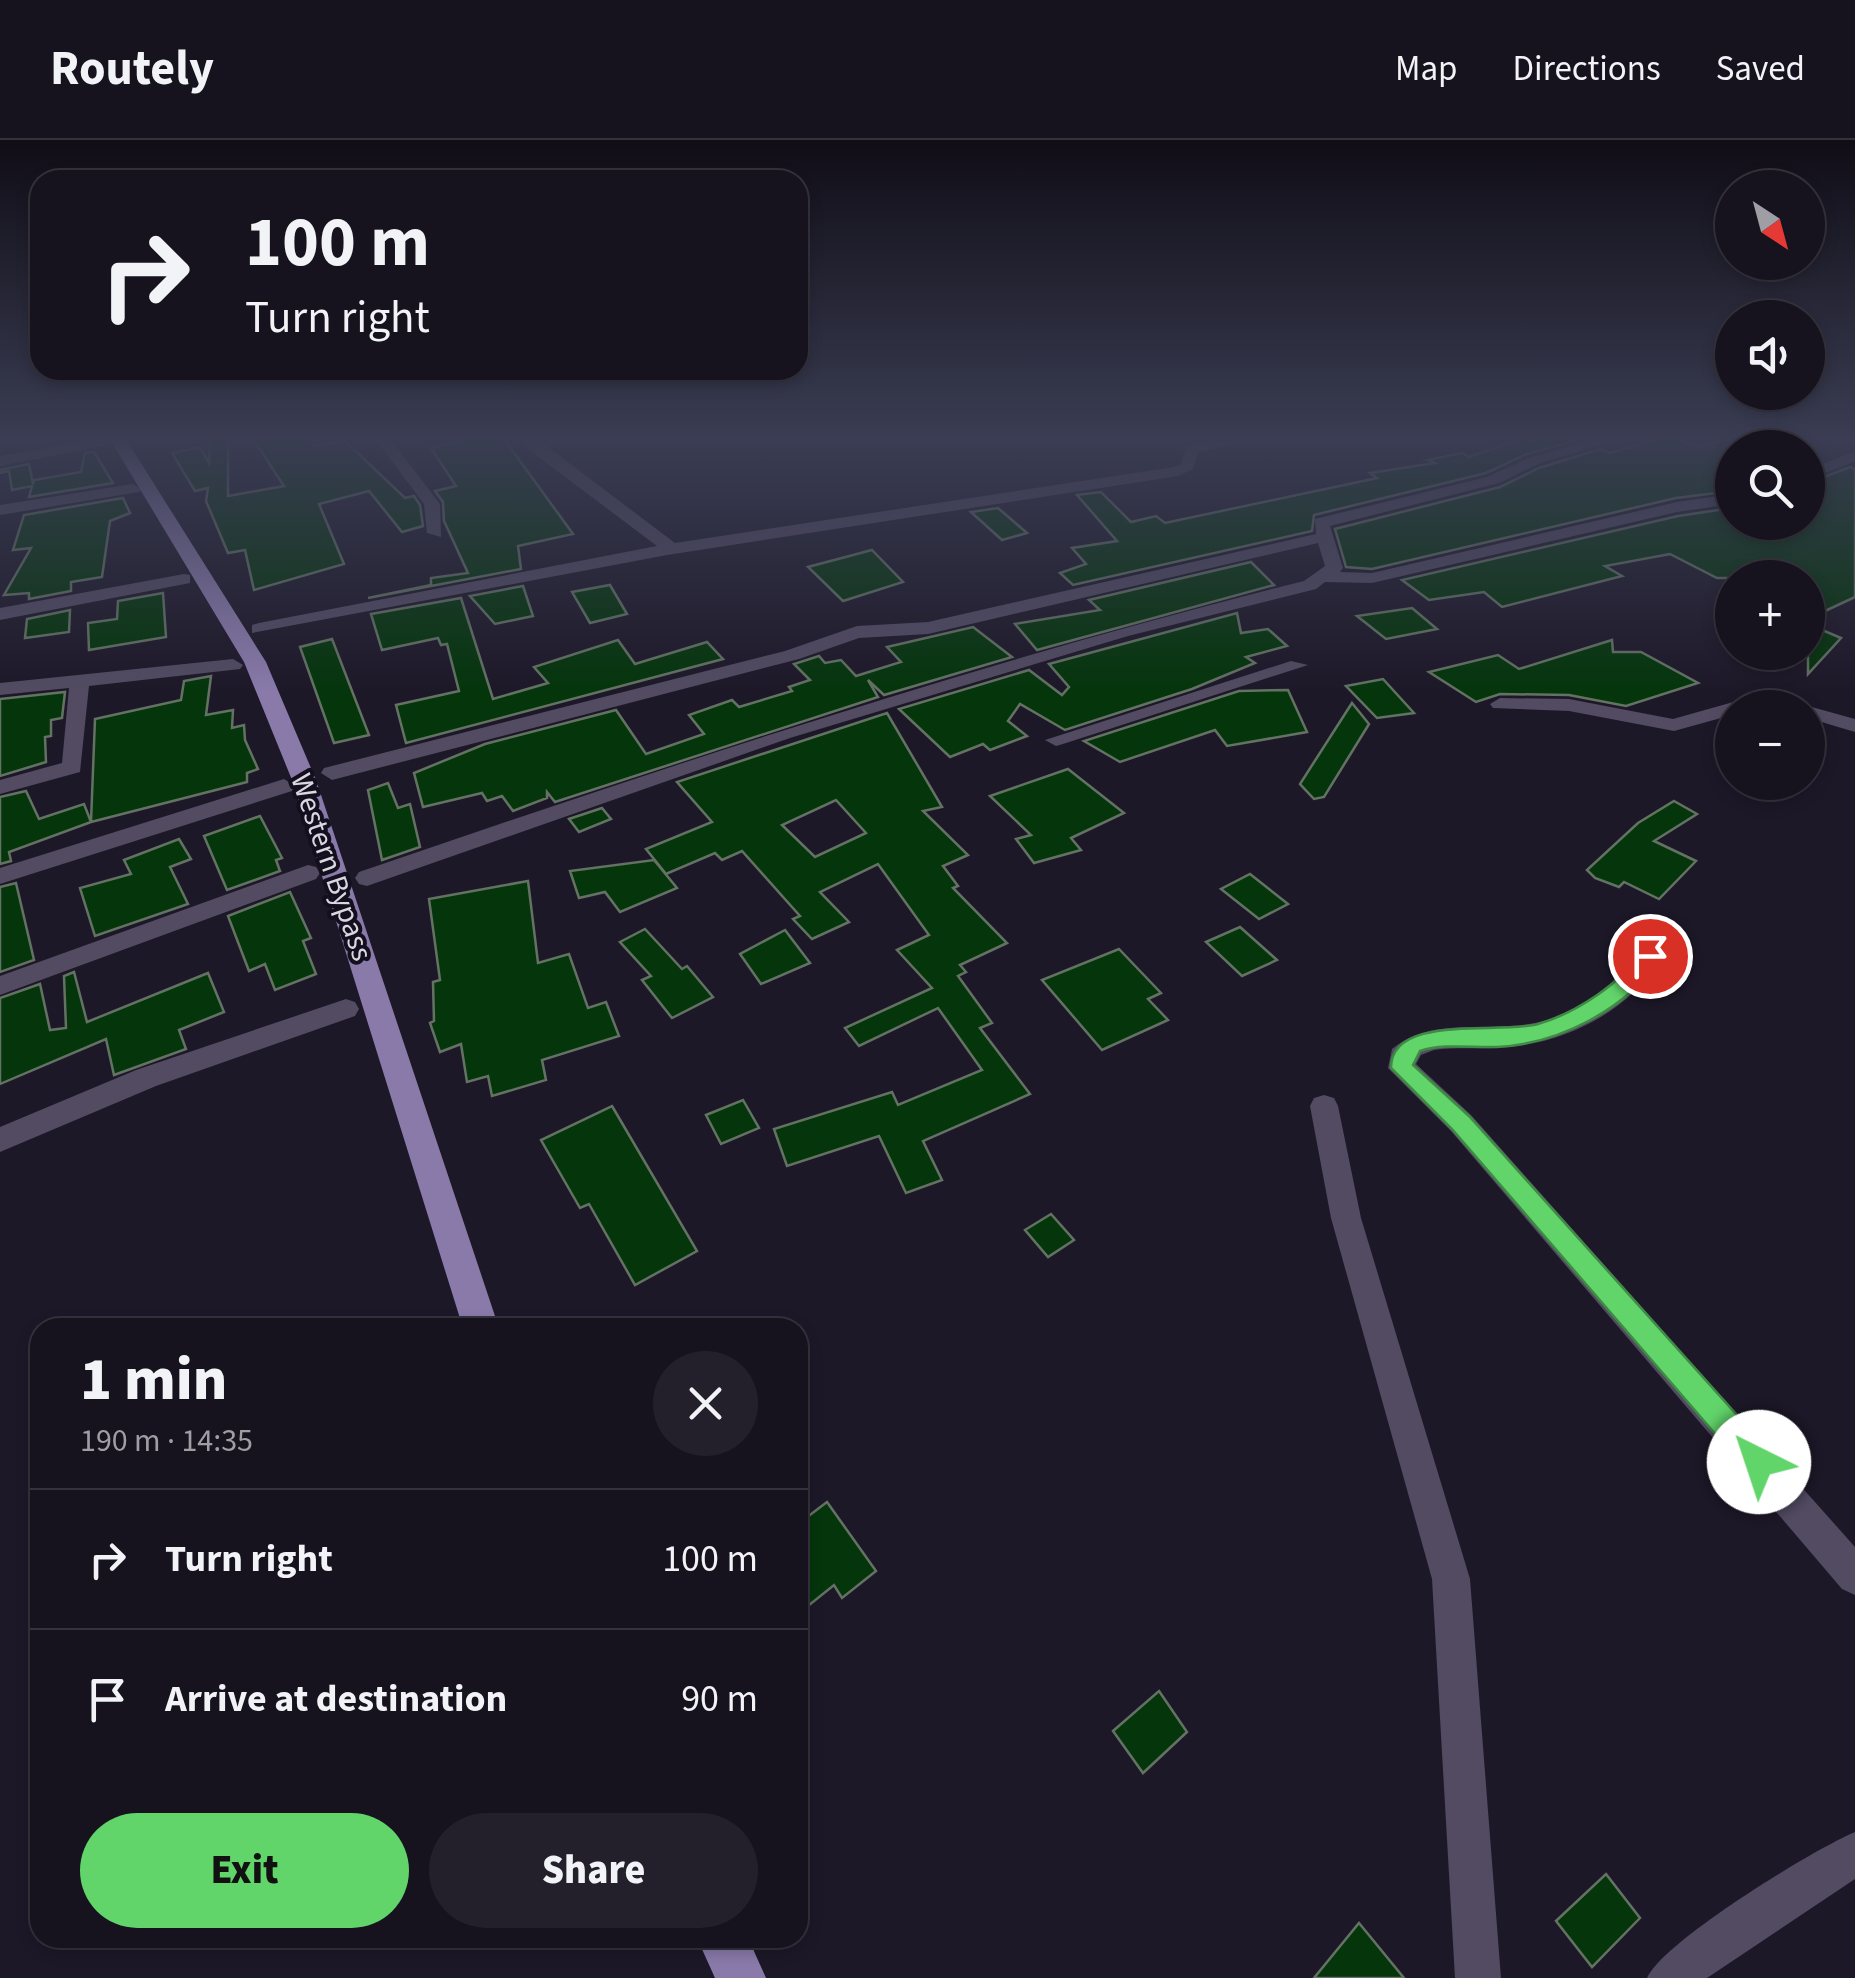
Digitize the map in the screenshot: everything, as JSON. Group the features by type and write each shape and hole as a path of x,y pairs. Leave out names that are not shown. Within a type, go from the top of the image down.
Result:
{"main road":[{"name":"Western Bypass","path":"164,522 256,662 334,863 478,1318"},
{"path":"727,1948 741,1978"}],"street":[{"path":"434,522 435,533"},
{"path":"636,522 672,549"},
{"path":"260,629 672,549 851,522"},
{"path":"367,878 783,734 1122,632 1310,585 1334,568 1323,537 1321,523 1326,522"},
{"path":"1325,576 1372,578 1613,522"},
{"path":"332,773 792,655 857,632 928,628 1323,537"},
{"path":"0,614 184,579"},
{"path":"1056,740 1298,664"},
{"path":"0,688 233,665"},
{"path":"0,787 72,768 80,680"},
{"path":"1500,704 1569,705 1674,724 1715,713"},
{"path":"1825,717 1855,726"},
{"path":"0,876 284,786"},
{"path":"0,986 308,873"},
{"path":"1650,956 1636,978 1568,1022 1538,1033 1500,1038 1430,1039 1412,1045 1402,1056 1402,1068 1460,1122 1855,1576"},
{"path":"0,1140 146,1078 346,1010"},
{"path":"1324,1106 1346,1218 1451,1578 1478,1978"},
{"path":"1670,1978 1712,1946 1855,1854"}],"building":[{"path":"22,522 110,522 102,577 71,582 71,591 29,599 29,593 4,595 31,548 13,550"},
{"path":"215,522 326,522 344,564 254,590 245,550 228,553"},
{"path":"394,522 422,522 423,526 402,532"},
{"path":"444,522 564,522 573,534 518,546 521,569 368,598 431,585 431,578 468,573"},
{"path":"982,522 1014,522 1027,533 1002,540"},
{"path":"1100,522 1313,522 1312,531 1073,585 1060,573 1086,564 1072,548 1117,541"},
{"path":"1363,522 1574,522 1372,569 1346,567 1335,529"},
{"path":"1653,522 1715,522 1715,540 1825,540 1825,522 1855,522 1855,597 1825,611 1825,560 1715,560 1715,577 1670,554 1605,566 1622,576 1502,607 1484,592 1429,600 1402,580"},
{"path":"872,550 903,582 843,601 808,567"},
{"path":"1251,562 1274,585 1037,650 1015,624 1100,610 1089,600"},
{"path":"610,585 627,614 590,623 572,592"},
{"path":"523,586 533,616 495,624 470,596"},
{"path":"163,593 166,637 89,650 88,623 117,619 118,601"},
{"path":"461,598 493,699 548,683 534,667 618,640 635,664 707,642 723,659 406,743 396,705 459,691 447,644 441,645 438,638 382,650 371,614"},
{"path":"1412,608 1437,629 1386,639 1357,616"},
{"path":"70,610 69,632 25,638 27,619"},
{"path":"1237,613 1241,633 1268,629 1287,646 1246,657 1255,663 1192,689 1065,730 1020,704 1008,721 1027,736 990,750 983,744 950,757 899,709 1029,670 1062,695 1069,687 1049,664"},
{"path":"973,627 1012,657 884,695 868,680 878,697 555,802 547,792 547,798 513,811 502,796 487,801 482,793 423,807 414,773 485,744 616,710 646,754 704,734 689,715 732,700 739,707 792,691 789,687 810,680 794,664 819,656 825,663 841,660 856,676 901,662 887,647"},
{"path":"1825,631 1841,638 1825,655"},
{"path":"332,639 369,735 334,743 300,647"},
{"path":"1612,640 1613,652 1641,652 1698,683 1626,706 1569,695 1500,694 1476,702 1429,672 1498,655 1519,669"},
{"path":"211,676 206,715 233,710 232,728 244,725 245,740 258,769 247,773 247,782 91,822 95,719 181,700 184,681"},
{"path":"1383,679 1414,713 1377,718 1346,686"},
{"path":"1288,690 1307,732 1227,746 1215,730 1120,762 1084,741 1239,691"},
{"path":"65,692 62,718 51,720 51,736 45,737 46,762 0,776 0,699"},
{"path":"1352,703 1369,724 1324,797 1314,799 1300,784"},
{"path":"887,713 942,807 923,811 968,855 943,866 958,886 953,888 1007,943 960,965 966,972 958,976 992,1023 980,1028 1030,1094 923,1141 942,1180 906,1193 879,1136 787,1166 774,1129 892,1092 898,1105 982,1070 938,1008 859,1046 845,1028 932,988 897,950 929,935 878,864 820,892 849,922 812,939 793,919 800,916 742,851 722,860 715,853 666,874 646,849 712,822 677,782","holes":["836,800 866,833 815,857 782,825"]},
{"path":"1068,769 1124,813 1071,838 1081,850 1034,863 1016,839 1031,835 990,796"},
{"path":"388,783 398,808 410,804 420,847 382,860 368,790"},
{"path":"26,791 39,819 84,804 91,822 9,852 11,861 0,864 0,797"},
{"path":"1674,801 1697,814 1654,841 1696,861 1659,899 1624,882 1619,887 1595,878 1587,870 1638,823"},
{"path":"602,808 611,819 579,832 569,819"},
{"path":"260,816 282,858 276,860 280,871 227,890 204,836"},
{"path":"179,839 191,859 170,867 188,904 95,936 80,888 131,874 124,860"},
{"path":"654,860 677,888 620,912 605,892 579,898 570,871"},
{"path":"1250,874 1288,904 1259,919 1221,889"},
{"path":"528,881 538,963 569,954 588,1008 606,1002 619,1036 542,1060 546,1080 492,1096 488,1076 467,1082 461,1044 440,1052 430,1023 434,1021 433,982 440,980 429,899"},
{"path":"16,883 34,960 0,972 0,887"},
{"path":"290,892 311,938 303,941 316,974 275,990 265,964 249,971 228,916"},
{"path":"1240,927 1277,960 1242,976 1206,942"},
{"path":"645,929 682,969 687,966 713,997 672,1018 642,980 651,976 620,942"},
{"path":"785,930 810,963 761,984 740,954"},
{"path":"1119,949 1161,993 1148,999 1168,1020 1102,1050 1042,980"},
{"path":"74,972 87,1022 208,973 224,1012 179,1030 186,1049 114,1075 106,1039 0,1084 0,998 40,984 50,1030 66,1028 64,976"},
{"path":"743,1100 759,1128 721,1144 706,1115"},
{"path":"612,1106 697,1251 635,1285 589,1204 580,1208 541,1140"},
{"path":"1051,1214 1074,1240 1048,1257 1025,1230"},
{"path":"827,1502 876,1571 842,1598 834,1585 808,1606 808,1516"},
{"path":"1159,1691 1187,1732 1143,1773 1113,1731"},
{"path":"1606,1874 1640,1918 1592,1967 1556,1921"},
{"path":"1359,1923 1404,1978 1314,1978"}],"route":[{"path":"1650,956 1636,978 1568,1022 1538,1033 1500,1038 1430,1039 1412,1045 1402,1056 1402,1068 1460,1122 1759,1462"}]}
